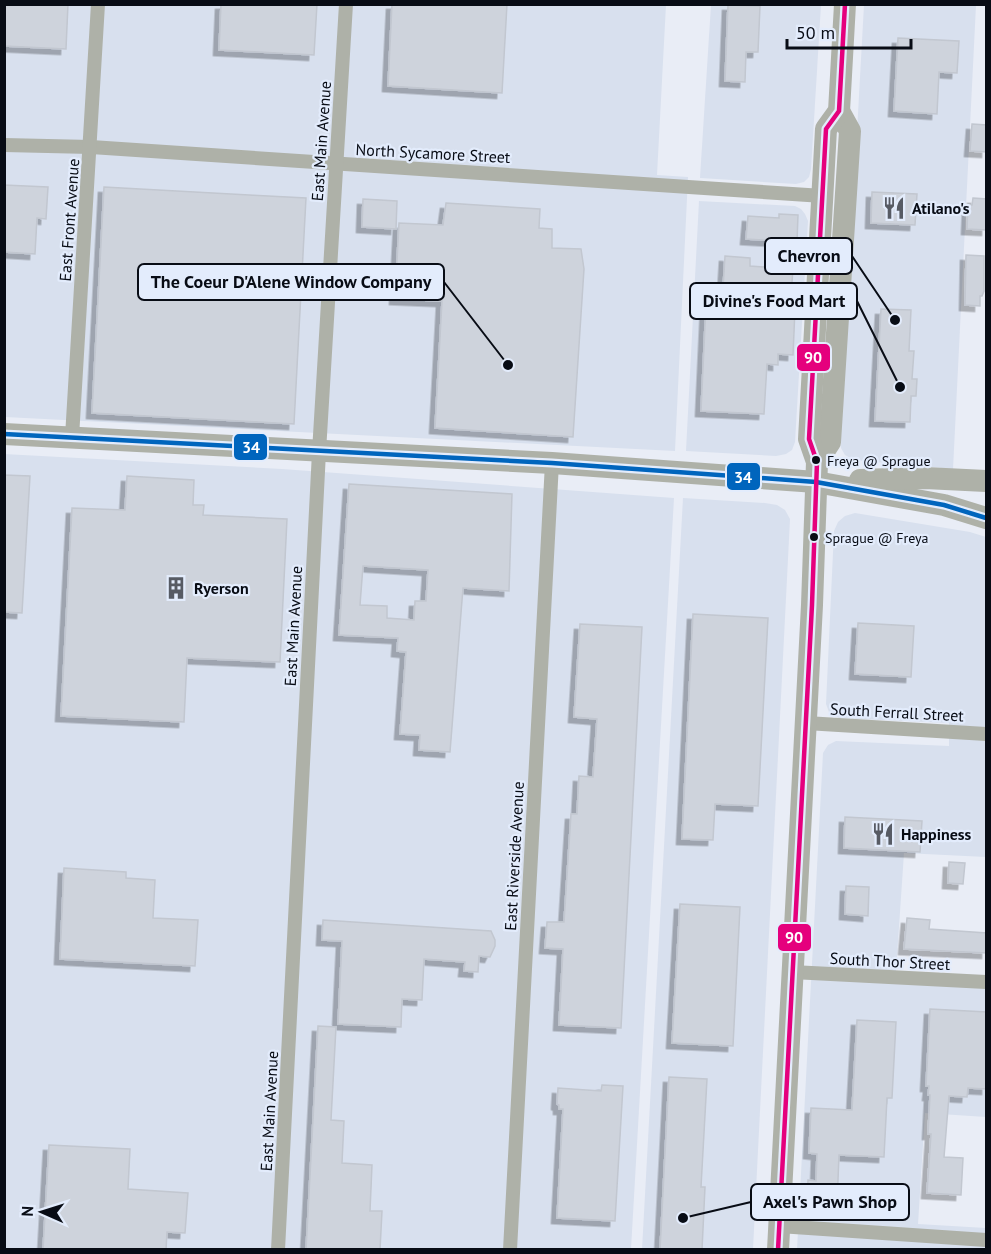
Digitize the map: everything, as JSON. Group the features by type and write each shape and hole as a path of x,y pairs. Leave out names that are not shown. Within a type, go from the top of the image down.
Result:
{"main road":[{"path":"817,472 830,442 850,131 839,111 845,4"},
{"path":"778,1250 817,472 809,439 822,196 826,129 839,111"},
{"path":"4,434 319,452 987,481"},
{"path":"817,472 987,518"}],"street":[{"name":"East Front Avenue","path":"72,437 98,4"},
{"name":"East Main Avenue","path":"279,1250 319,452 346,4"},
{"name":"North Sycamore Street","path":"4,145 91,147 822,196"},
{"name":"East Riverside Avenue","path":"510,1250 552,463"},
{"name":"South Ferrall Street","path":"806,723 987,734"},
{"name":"South Thor Street","path":"792,972 987,982"},
{"path":"779,1226 987,1240"}],"shaded area":[{"path":"4,5 666,5 657,175 688,177 675,451 5,417"},
{"path":"711,5 821,5 811,169 809,177 804,182 796,184 700,178"},
{"path":"864,5 976,5 953,469 854,460 845,455 841,448"},
{"path":"699,201 795,206 801,209 808,221 795,442 792,450 786,454 776,456 686,451"},
{"path":"4,454 282,469 674,498 631,1249 5,1249"},
{"path":"683,498 777,505 785,510 790,519 753,1249 642,1250"},
{"path":"855,513 970,532 986,537 986,857 904,853 896,971 986,977 986,1117 925,1113 918,1224 986,1228 986,1249 797,1250 823,753 828,745 836,741 949,746 949,723 839,718 829,712 826,704 834,531 838,522 845,516"}],"building":[{"path":"4,4 68,4 66,49 4,46"},
{"path":"221,4 317,4 314,55 219,50"},
{"path":"392,4 507,4 502,93 388,86"},
{"path":"728,5 760,6 758,52 746,52 745,82 725,81"},
{"path":"898,38 959,41 957,73 939,72 937,114 894,111"},
{"path":"972,124 987,125 987,152 970,151"},
{"path":"4,185 48,187 46,219 37,218 35,254 4,252"},
{"path":"104,187 306,198 294,424 92,413"},
{"name":"Atilano's","path":"872,192 917,194 915,225 871,223"},
{"path":"973,198 987,199 987,230 967,229 968,205 972,205"},
{"path":"363,199 397,201 396,229 362,227"},
{"path":"446,203 540,209 539,228 552,229 552,248 581,249 584,269 573,437 435,428 442,301 395,299 399,223 443,225"},
{"path":"779,214 798,215 797,242 746,239 748,216 779,218"},
{"path":"966,255 984,256 984,291 980,296 980,306 965,305"},
{"path":"725,256 750,258 750,266 793,269 790,308 795,309 793,355 778,354 778,365 767,364 764,414 701,411 706,304 722,305"},
{"path":"881,309 911,310 909,351 914,351 912,379 917,379 916,396 911,396 910,422 875,421"},
{"path":"4,475 30,476 22,613 4,612"},
{"name":"Ryerson","path":"127,476 194,480 193,505 204,505 203,515 287,519 280,662 187,658 184,722 61,716 72,508 125,510"},
{"path":"349,484 512,494 509,591 463,588 450,752 419,750 420,735 400,734 406,652 397,651 398,638 339,635","holes":["363,566 428,570 426,601 415,601 414,620 387,618 387,606 360,605"]},
{"path":"693,614 768,618 758,806 715,804 713,840 682,839"},
{"path":"858,623 914,626 911,677 855,674"},
{"path":"580,624 642,627 621,1028 559,1025 563,949 545,948 547,922 564,922 571,814 577,814 579,776 593,777 597,719 574,717"},
{"name":"Happiness","path":"845,817 922,821 920,852 844,848"},
{"path":"949,862 965,863 963,884 948,883"},
{"path":"64,868 126,872 126,878 155,880 153,918 198,920 195,966 60,959"},
{"path":"846,886 869,887 868,916 845,914"},
{"path":"680,904 740,907 733,1046 672,1043"},
{"path":"907,918 930,920 929,929 987,933 987,953 904,949"},
{"path":"323,920 491,931 495,946 490,957 479,956 478,972 464,971 465,962 424,959 422,1000 402,999 401,1027 338,1024 342,941 322,940"},
{"path":"930,1009 987,1012 987,1089 968,1088 967,1097 949,1096 944,1157 963,1158 961,1195 927,1193 931,1134 928,1134 930,1095 928,1095 929,1086 926,1086"},
{"path":"857,1020 896,1022 892,1098 887,1098 884,1157 839,1155 837,1205 807,1204 808,1180 816,1181 817,1154 809,1153 811,1108 852,1110"},
{"path":"318,1026 336,1027 331,1120 344,1121 342,1163 372,1165 370,1211 382,1211 380,1250 306,1250"},
{"path":"669,1077 707,1079 701,1187 705,1187 702,1250 660,1250"},
{"path":"602,1085 623,1086 615,1221 557,1218 563,1109 559,1109 557,1104 558,1088 601,1091"},
{"path":"49,1145 130,1149 128,1189 188,1193 185,1233 167,1232 166,1250 43,1250"}],"transit line":[{"name":"90","path":"778,1250 812,605 817,462 809,439 826,129 839,111 845,4"},
{"name":"34","path":"4,434 552,463 816,482 944,505 986,518"}],"place":[{"name":"Atilano's","path":"894,208"},
{"name":"Chevron","path":"895,320"},
{"name":"The Coeur D'Alene Window Company","path":"508,365"},
{"name":"Divine's Food Mart","path":"900,387"},
{"name":"Freya @ Sprague","path":"816,460"},
{"name":"Sprague @ Freya","path":"814,537"},
{"name":"Ryerson","path":"176,588"},
{"name":"Happiness","path":"883,834"},
{"name":"Axel's Pawn Shop","path":"683,1218"}]}
